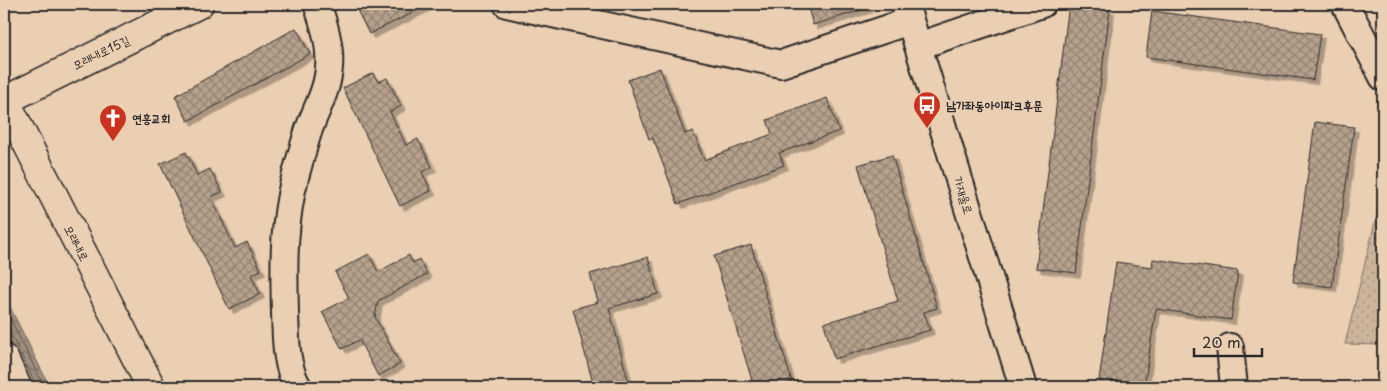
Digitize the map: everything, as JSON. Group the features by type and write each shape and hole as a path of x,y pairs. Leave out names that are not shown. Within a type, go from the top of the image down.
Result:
{"main road":[{"name":"모래내로15길","path":"4,100 199,4"},
{"name":"모래내로","path":"4,100 151,387"},
{"path":"4,359 17,387"}],"street":[{"path":"298,387 289,360 286,340 283,280 284,239 291,194 308,133 327,80 329,67 328,47 317,4"},
{"path":"507,4 781,64 907,12"},
{"path":"918,46 1042,4"},
{"path":"1345,4 1383,77"},
{"name":"가재울로","path":"907,12 1023,387"},
{"path":"1230,347 1234,387"}],"shaded area":[{"path":"1383,190 1383,345 1345,344"}],"water":[{"path":"4,295 50,387 4,387"}],"building":[{"path":"369,4 431,4 369,34 357,10"},
{"path":"807,4 867,4 868,8 813,25"},
{"path":"1069,4 1110,9 1076,273 1036,268"},
{"path":"1152,11 1320,34 1313,80 1146,57"},
{"path":"296,28 310,54 188,121 175,96"},
{"path":"660,68 685,134 693,131 704,160 772,134 767,120 827,98 839,131 779,153 784,165 678,204 653,138 649,139 628,80"},
{"path":"373,73 378,82 387,78 401,106 390,112 406,145 418,139 432,167 422,172 431,191 400,206 343,88"},
{"path":"1315,122 1354,127 1332,287 1293,282"},
{"path":"186,152 197,175 210,169 222,192 211,197 235,248 247,242 261,270 251,275 260,294 229,309 160,164"},
{"path":"892,155 937,308 924,312 930,330 834,359 824,323 898,301 858,165"},
{"path":"751,245 792,382 775,387 754,387 714,256"},
{"path":"369,254 378,272 409,255 413,263 419,259 427,274 378,301 375,317 400,364 378,376 359,340 342,349 322,312 349,298 335,272"},
{"path":"648,257 658,294 609,308 630,387 594,387 573,309 598,302 590,274"},
{"path":"1153,259 1238,271 1231,320 1156,309 1144,387 1098,387 1116,262 1152,267"}],"place":[{"name":"남가좌동아이파크후문","path":"927,129"},
{"name":"연흥교회","path":"113,142"}]}
